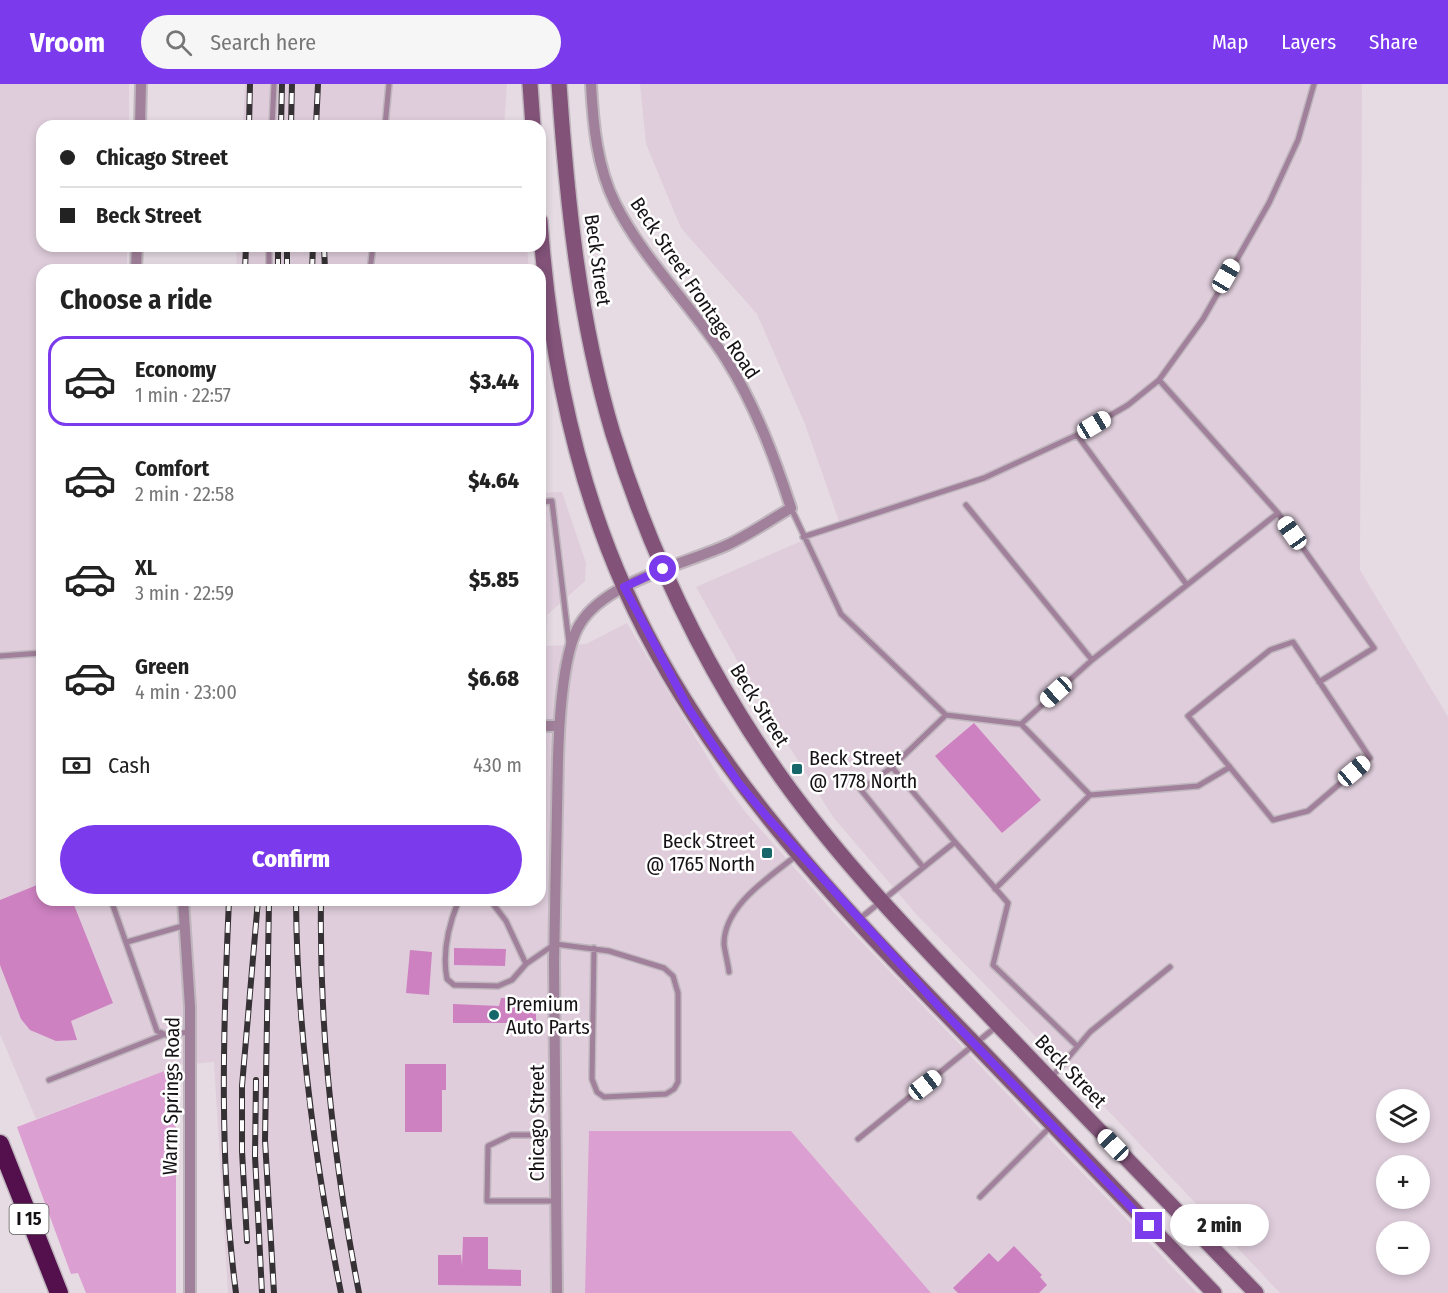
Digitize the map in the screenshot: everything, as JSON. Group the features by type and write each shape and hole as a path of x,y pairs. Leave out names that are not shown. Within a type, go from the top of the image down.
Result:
{"highway":[{"name":"I 15","path":"0,1144 59,1293"}],"main road":[{"path":"530,84 533,120"},
{"name":"Beck Street","path":"559,84 570,212 588,332 616,441 663,569 724,688 779,776 810,817 882,901 1256,1293"},
{"path":"546,285 568,415 593,505 624,587 665,668 701,729 738,782 798,854 858,920 1214,1293"}],"street":[{"path":"140,120 141,84"},
{"name":"Beck Street Frontage Road","path":"591,84 598,152 614,202 647,256 706,331 741,384 773,452 791,508"},
{"path":"663,569 729,544 791,508"},
{"name":"Chicago Street","path":"557,1293 555,944 559,726 570,651 580,623 599,604 624,587 663,569"},
{"path":"546,726 559,726"},
{"name":"Warm Springs Road","path":"184,906 190,1031 190,1293"}],"lane":[{"path":"272,120 274,84"},
{"path":"386,120 389,84"},
{"path":"803,537 984,478 1077,435 1128,405 1159,380 1203,319 1269,203 1298,141 1314,84"},
{"path":"1159,380 1278,513 1374,648 1319,682"},
{"path":"1077,435 1187,585"},
{"path":"546,502 552,501 570,651"},
{"path":"966,505 1092,660"},
{"path":"791,508 840,614 946,715 1021,724 1090,795"},
{"path":"1021,724 1092,660 1278,513"},
{"path":"1293,642 1319,682 1370,758 1308,811 1273,820 1188,716 1270,650 1293,642"},
{"path":"0,656 36,653"},
{"path":"923,867 861,789 892,767 946,715"},
{"path":"892,767 1008,903 993,965 1077,1046"},
{"path":"996,889 1090,795 1198,786 1230,767"},
{"path":"858,920 955,842"},
{"path":"729,972 724,943 731,916 758,887 798,854"},
{"path":"113,906 157,1031 163,1035"},
{"path":"456,906 451,920 443,961 447,979 454,984 498,986 512,980 526,964 555,944 594,948 664,968 673,976 678,993 678,1082 674,1089 666,1094 604,1097 597,1092 592,1079 594,948"},
{"path":"495,906 506,921 526,964"},
{"path":"127,942 186,925"},
{"path":"1050,1079 1077,1046 1115,1011 1170,967"},
{"path":"858,1138 998,1025"},
{"path":"49,1080 163,1035 190,1031"},
{"path":"980,1197 1053,1125"},
{"path":"555,1135 511,1135 488,1146 487,1202 556,1202"}],"shaded area":[{"path":"0,84 129,84 129,120 36,120 36,252 127,252 127,264 36,264 36,906 546,906 546,646 586,644 627,623 718,775 747,814 836,915 1197,1293 931,1293 791,1131 588,1293 228,1293 214,1062 180,1065 36,1119 0,1034"},
{"path":"245,84 507,84 504,120 243,120"},
{"path":"640,84 1362,84 1360,570 1448,717 1448,1293 1280,1293 1119,1122 916,914 833,817 748,680 696,587 840,524 805,424 757,314 681,228 646,144"},
{"path":"237,252 528,252 528,264 236,264"},
{"path":"562,492 586,563 585,581 547,615 546,646 546,493"},
{"path":"180,1065 176,1119 176,1293 86,1293 78,1273 71,1274 17,1127"},
{"path":"589,1131 791,1131 931,1293 585,1293"}],"building":[{"path":"974,723 1041,800 1002,833 935,756"},
{"path":"36,885 36,906 74,906 113,1003 71,1021 77,1040 56,1041 30,1030 21,1019 0,965 0,900"},
{"path":"454,948 506,949 505,966 454,965"},
{"path":"410,950 432,952 429,995 406,993"},
{"name":"Premium Auto Parts","path":"501,998 536,999 536,1023 453,1023 453,1004 499,1006"},
{"path":"405,1064 446,1064 446,1090 442,1090 442,1132 405,1132"},
{"path":"463,1237 488,1237 488,1269 521,1270 521,1286 438,1285 438,1255 461,1255 462,1266"},
{"path":"1014,1246 1042,1275 1040,1277 1047,1285 1039,1293 958,1293 953,1288 989,1253 998,1262"}],"railway":[{"path":"249,120 250,84"},
{"path":"281,120 282,84"},
{"path":"291,120 292,84"},
{"path":"316,120 318,84"},
{"path":"245,264 246,252"},
{"path":"278,252 278,264"},
{"path":"287,252 287,264"},
{"path":"312,264 313,252"},
{"path":"324,252 325,264"},
{"path":"229,906 224,1097 227,1195 236,1293"},
{"path":"247,1241 242,1151 242,1086 257,906"},
{"path":"269,906 265,1140 274,1293"},
{"path":"296,906 300,999 309,1098 323,1195 341,1293"},
{"path":"321,906 323,999 330,1098 342,1196 359,1293"},
{"path":"256,1080 255,1156 262,1293"}],"place":[{"name":"Beck Street @ 1778 North","path":"797,769"},
{"name":"Beck Street @ 1765 North","path":"767,853"},
{"name":"Premium Auto Parts","path":"494,1015"}],"route":[{"path":"663,569 624,587 665,668 689,709 738,782 798,854 894,959 1149,1226"}]}
